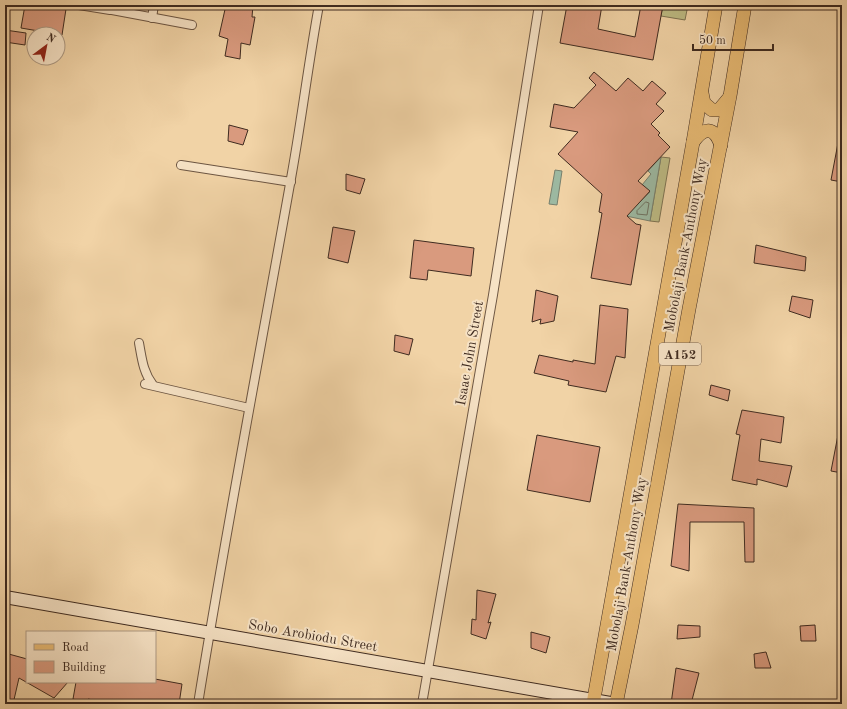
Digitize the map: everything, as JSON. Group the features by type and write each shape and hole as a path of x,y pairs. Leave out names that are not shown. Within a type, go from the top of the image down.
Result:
{"main road":[{"name":"Mobolaji Bank-Anthony Way","path":"593,702 716,5"},
{"name":"Mobolaji Bank-Anthony Way","path":"616,704 632,625 689,308 721,145 745,5"},
{"path":"702,89 704,103 712,110 719,110 730,96"},
{"path":"693,142 700,133 705,130 712,131 717,135 721,145"}],"street":[{"path":"79,5 114,7 152,18 192,25"},
{"path":"152,18 154,5"},
{"path":"198,704 249,408 291,182 306,75 319,5"},
{"name":"Isaac John Street","path":"422,704 495,279 538,5"},
{"path":"181,165 291,182"},
{"path":"139,343 143,366 149,384 249,408"},
{"name":"Sobo Arobiodu Street","path":"5,597 427,671 593,702 616,704"}],"shaded area":[{"path":"663,5 688,5 685,20 661,16"},
{"path":"661,157 670,158 659,222 650,221"}],"water":[{"path":"661,157 650,221 626,216 650,192 642,185 651,174 648,171"},
{"path":"555,170 562,171 557,205 549,204"}],"building":[{"path":"25,5 43,5 66,9 63,26 26,26 26,29 21,28"},
{"path":"226,5 253,5 252,17 255,17 250,45 241,43 240,59 225,56 228,39 219,36"},
{"path":"567,5 602,5 598,29 635,37 641,5 663,5 653,60 560,43"},
{"path":"5,30 26,33 25,45 5,42"},
{"path":"594,72 616,91 628,78 643,91 652,81 666,93 656,104 664,111 651,124 660,133 658,135 670,147 638,181 650,191 627,216 636,224 641,225 631,285 591,278 602,213 599,212 602,194 558,154 578,132 550,127 554,104 574,108 596,85 589,78"},
{"path":"229,125 248,130 243,145 228,141"},
{"path":"838,143 842,143 842,182 831,180"},
{"path":"346,174 365,179 360,194 346,190"},
{"path":"333,227 355,231 348,263 328,258"},
{"path":"414,240 474,248 471,276 428,270 427,280 410,278"},
{"path":"756,245 806,257 805,271 754,263"},
{"path":"536,290 558,296 554,321 540,324 541,319 532,322"},
{"path":"792,296 813,300 810,318 789,311"},
{"path":"600,305 628,309 625,358 616,356 606,392 568,385 569,381 534,373 539,355 573,362 573,360 595,364"},
{"path":"395,335 413,339 409,355 394,351"},
{"path":"711,385 730,390 728,401 709,395"},
{"path":"742,410 784,417 781,443 761,439 759,461 792,466 787,487 757,479 757,485 732,480 740,435 736,434"},
{"path":"537,435 600,447 590,502 527,490"},
{"path":"838,435 842,436 842,473 831,471"},
{"path":"678,504 754,508 754,562 745,562 744,522 690,522 689,571 671,566"},
{"path":"477,590 496,594 488,623 491,622 486,639 471,634 472,619 476,620"},
{"path":"678,625 700,626 700,637 677,639"},
{"path":"815,625 816,641 801,641 800,626"},
{"path":"531,632 550,637 546,653 531,648"},
{"path":"766,652 771,668 755,668 754,654"},
{"path":"5,653 26,659 26,682 19,678 13,704 5,704"},
{"path":"676,668 699,673 691,704 671,704"},
{"path":"156,679 182,684 179,704 114,704 88,699 87,703 73,699 76,683 156,683"},
{"path":"28,683 67,683 54,698"}]}
